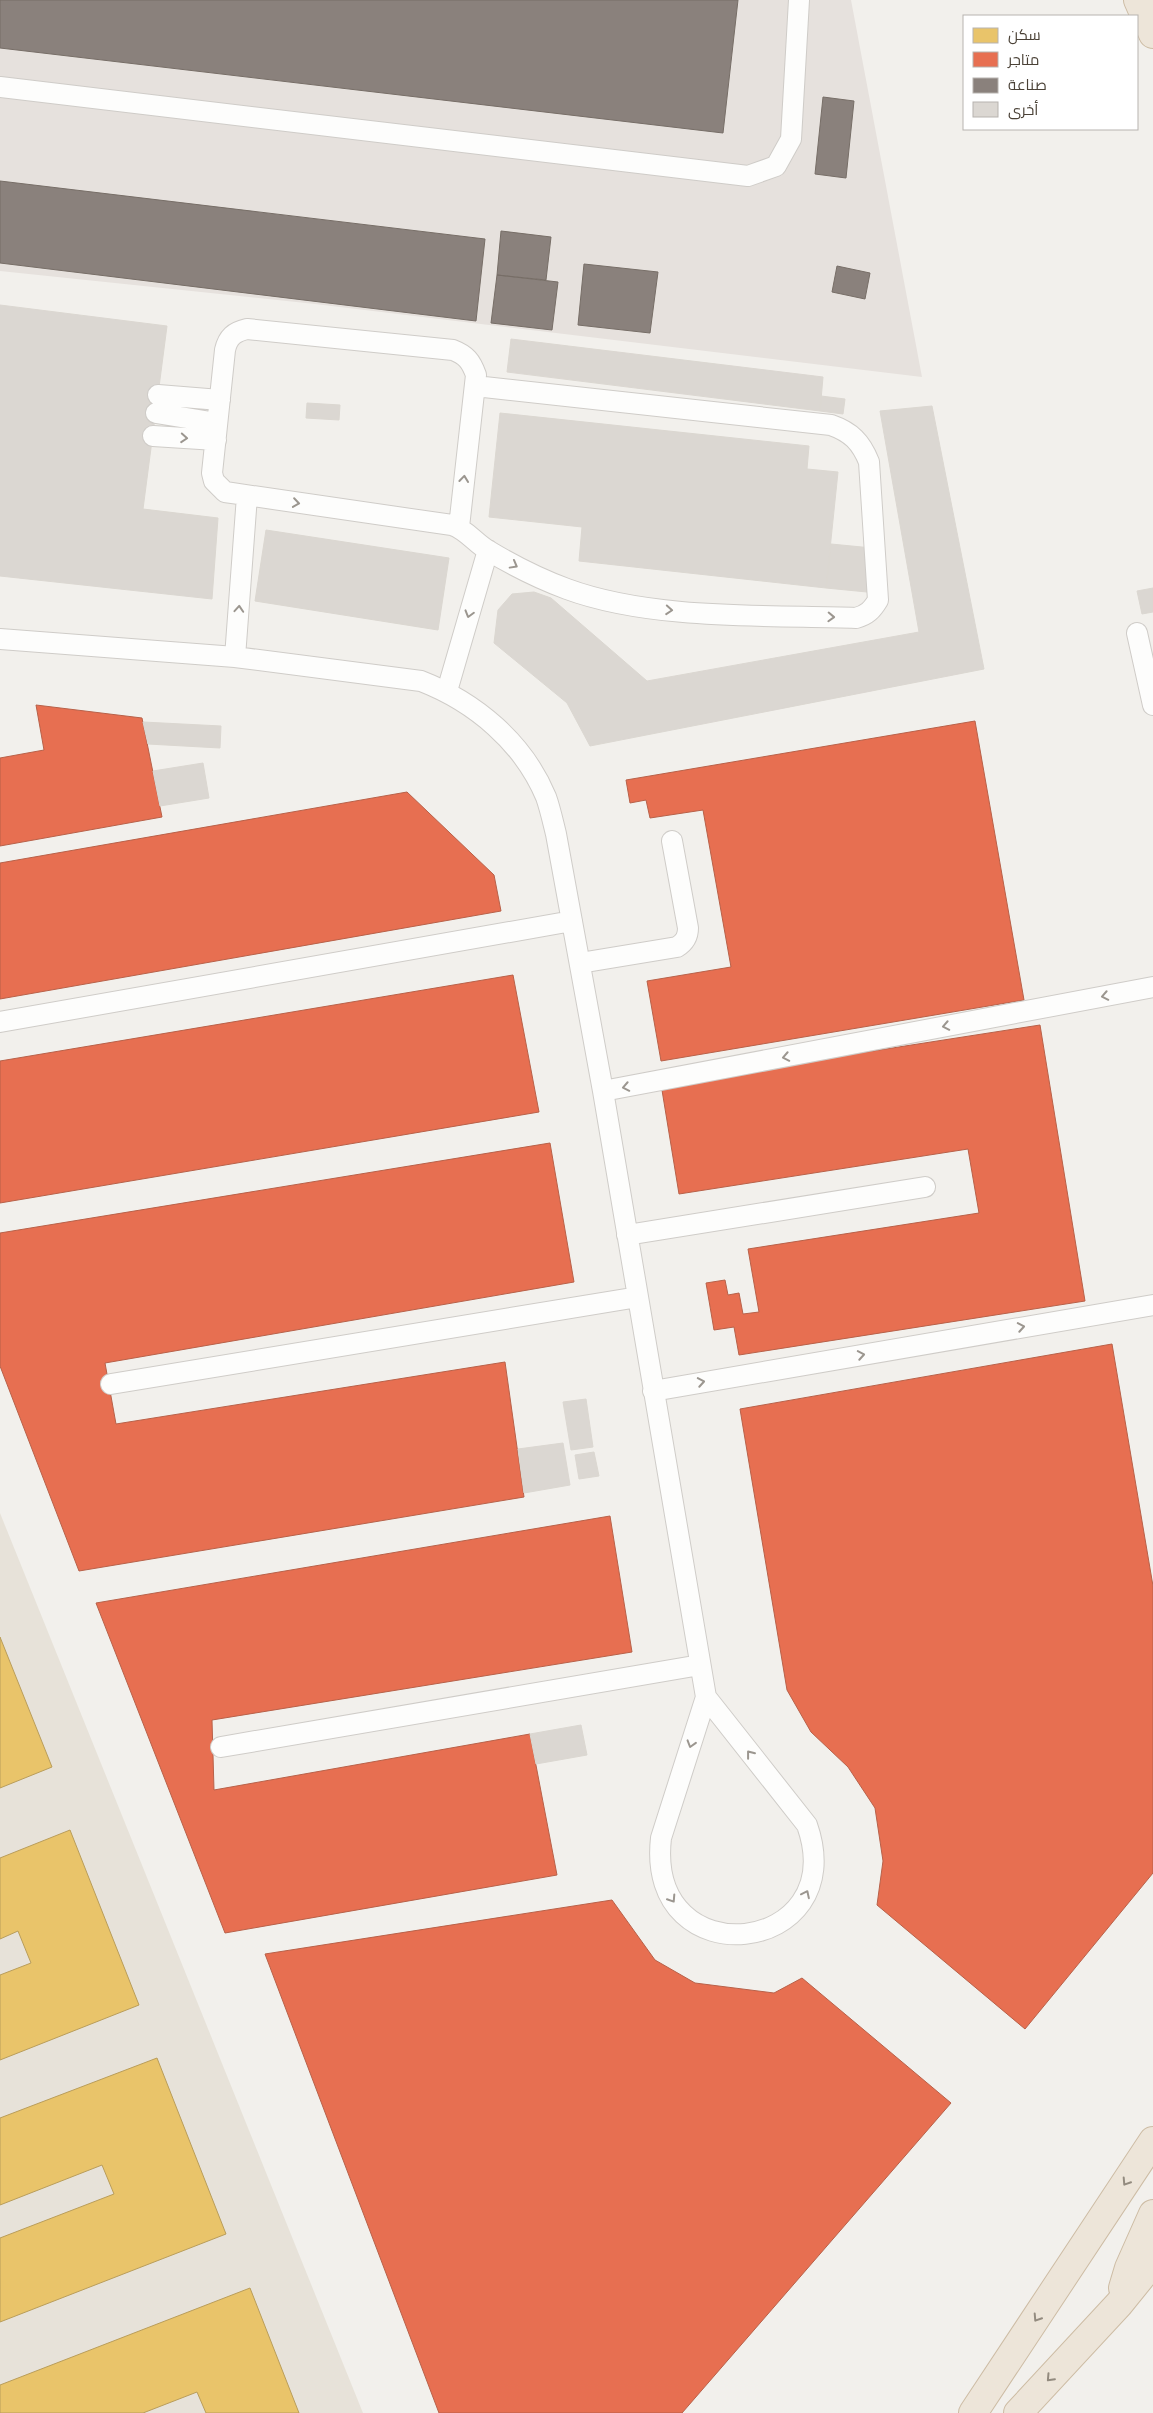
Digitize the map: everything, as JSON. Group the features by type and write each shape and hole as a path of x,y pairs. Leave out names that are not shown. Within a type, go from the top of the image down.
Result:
{"highway":[{"path":"1138,0 1153,34"},
{"path":"974,2413 1153,2141"},
{"path":"1119,2304 1129,2268 1153,2214"},
{"path":"1018,2413 1119,2304 1153,2262"}],"lane":[{"path":"0,87 748,176 776,166 791,139 799,0"},
{"path":"459,527 476,374 472,363 464,355 453,350 247,330 232,335 227,342 212,473 214,481 225,492 459,527 488,550 527,572 569,589 612,601 657,609 856,618 866,615 873,609 878,600 869,462 864,449 855,438 844,430 831,425 475,386"},
{"path":"216,432 157,404 220,400"},
{"path":"153,436 216,432"},
{"path":"235,657 248,496"},
{"path":"447,691 488,550"},
{"path":"1137,633 1152,699"},
{"path":"0,639 235,657 421,681 447,691 478,711 505,735 528,764 546,796 556,834 603,1091 706,1697 807,1825 814,1844 815,1864 811,1883 802,1901 781,1921 755,1934 736,1935 716,1932 698,1925 682,1913 670,1897 663,1880 659,1859 662,1838 706,1697"},
{"path":"580,962 678,947 683,944 688,928 672,841"},
{"path":"0,1022 572,921"},
{"path":"603,1091 1153,987"},
{"path":"627,1235 926,1187"},
{"path":"111,1384 638,1298"},
{"path":"653,1391 1153,1305"},
{"path":"222,1747 700,1665"}],"shaded area":[{"path":"0,0 851,0 922,377 315,304 0,271"},
{"path":"0,1513 363,2413 0,2413"}],"building: سكن":[{"path":"0,1637 52,1767 0,1788"},
{"path":"70,1830 139,2005 0,2060 0,1975 31,1963 18,1931 0,1939 0,1858"},
{"path":"157,2058 226,2234 0,2322 0,2238 114,2194 102,2165 0,2205 0,2118"},
{"path":"250,2288 299,2413 206,2413 197,2392 143,2413 0,2413 0,2385"}],"building: متاجر":[{"path":"36,705 142,718 162,817 0,846 0,758 44,750"},
{"path":"975,721 1024,1000 661,1061 647,981 731,967 703,810 650,818 646,800 630,803 626,780"},
{"path":"407,792 494,875 501,911 0,999 0,863"},
{"path":"513,975 539,1112 0,1203 0,1061"},
{"path":"1040,1025 1085,1301 739,1355 734,1327 714,1330 706,1283 725,1280 728,1295 739,1293 743,1314 759,1312 748,1249 979,1213 968,1149 679,1194 661,1084"},
{"path":"550,1143 574,1282 105,1363 116,1424 505,1362 524,1497 79,1571 0,1366 0,1233"},
{"path":"1112,1344 1153,1586 1153,1873 1025,2029 877,1905 883,1861 875,1808 848,1767 811,1732 787,1690 740,1409"},
{"path":"610,1516 632,1652 212,1720 214,1790 530,1734 557,1875 225,1933 96,1603"},
{"path":"612,1900 655,1960 695,1983 774,1993 802,1978 951,2103 682,2413 439,2413 265,1954"}],"building: صناعة":[{"path":"0,0 738,0 723,133 0,48"},
{"path":"823,97 854,101 846,178 815,174"},
{"path":"0,181 485,239 476,321 0,263"},
{"path":"501,231 551,237 546,280 497,275"},
{"path":"584,264 658,272 650,333 578,325"},
{"path":"837,266 870,273 865,299 832,292"},
{"path":"497,275 558,282 552,330 491,323"}],"building: أخرى":[{"path":"0,305 167,326 143,509 218,518 212,599 0,576"},
{"path":"511,339 823,377 820,411 507,372"},
{"path":"821,396 845,399 843,414 820,411"},
{"path":"307,403 340,405 339,420 306,418"},
{"path":"932,406 984,669 590,746 567,703 494,643 498,610 512,594 534,592 551,598 647,681 919,632 880,411"},
{"path":"500,413 809,446 807,469 838,472 826,588 579,561 582,527 489,517"},
{"path":"266,530 449,558 438,630 255,601"},
{"path":"831,544 872,548 867,592 826,588"},
{"path":"1153,588 1153,612 1142,614 1137,591"},
{"path":"143,722 221,726 220,748 148,744"},
{"path":"203,763 209,798 160,806 153,771"},
{"path":"586,1399 593,1447 571,1450 563,1402"},
{"path":"563,1443 570,1485 524,1493 518,1449"},
{"path":"594,1452 599,1476 579,1479 575,1455"},
{"path":"581,1725 587,1755 536,1764 530,1734"}]}
